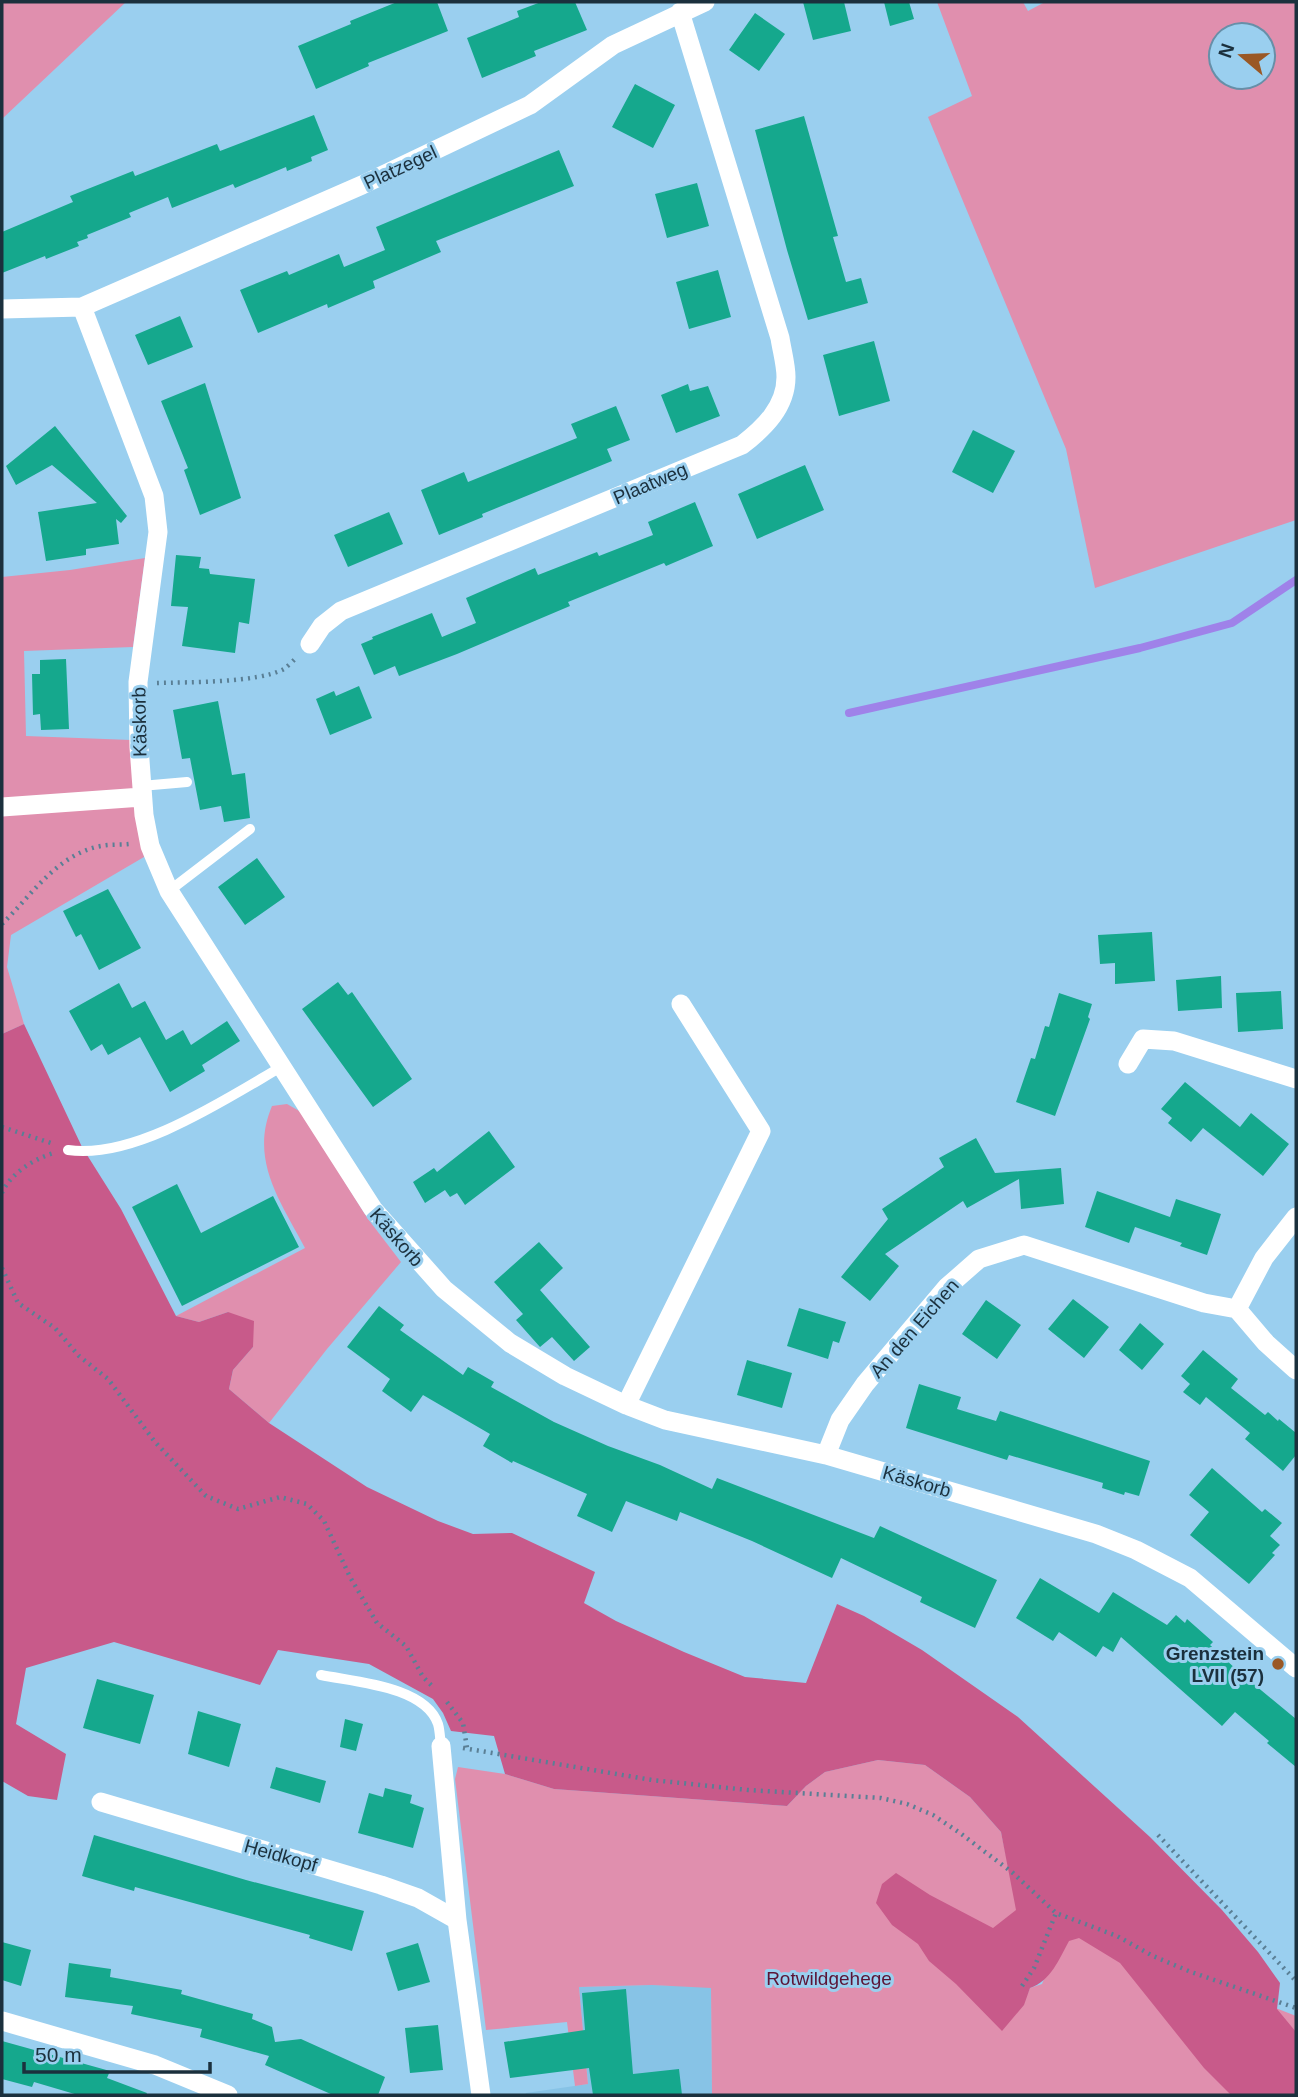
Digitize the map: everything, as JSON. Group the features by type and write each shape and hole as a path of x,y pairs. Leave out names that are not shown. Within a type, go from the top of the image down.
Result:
{"street":[{"name":"Platzegel","path":"82,307 362,185 530,105 613,45 705,2"},
{"name":"Plaatweg","path":"310,645 322,626 341,611 742,445 766,426 780,404 786,378 780,338 680,12"},
{"path":"2,309 82,307"},
{"name":"Käskorb","path":"82,307 154,495 159,532 138,682 142,792 150,846 169,891 281,1067 373,1209 416,1260 444,1289 510,1343 565,1376 626,1405 665,1420 826,1455 1096,1534 1190,1577 1296,1668"},
{"path":"2,807 142,792"},
{"path":"626,1405 761,1131 681,1004"},
{"path":"1128,1064 1143,1040 1174,1041 1296,1079"},
{"path":"1296,1217 1264,1258 1237,1309 1266,1343 1296,1370"},
{"name":"An den Eichen","path":"826,1455 840,1420 865,1384 947,1287 979,1259 1024,1245 1204,1303 1237,1309"},
{"path":"441,1746 457,1920 481,2095"},
{"name":"Heidkopf","path":"101,1802 381,1885 418,1898 457,1920"},
{"path":"2,2021 155,2065 228,2095"}],"lane":[{"path":"142,792 187,782"},
{"path":"169,891 250,830"},
{"path":"68,1150 93,1151 127,1144 220,1102 281,1067"},
{"path":"321,1675 401,1691 426,1706 438,1723 441,1746"}],"path":[{"path":"138,682 233,679 266,674 285,668 310,645"},
{"path":"2,925 49,874 76,856 100,846 129,845"},
{"path":"2,1127 68,1150"},
{"path":"2,1193 4,1182 45,1156 68,1150"},
{"path":"2,1268 18,1303 55,1328 79,1356 108,1379 155,1442 206,1496 238,1509 280,1497 307,1504 324,1521 377,1623 406,1646 423,1677 463,1723 467,1748"},
{"path":"441,1746 467,1748 652,1780 761,1791 881,1798 906,1804 933,1815 960,1833 1013,1873 1056,1913 1117,1936 1153,1956 1191,1972 1296,2008"},
{"path":"1158,1835 1296,1981"},
{"path":"1022,1986 1034,1968 1056,1913"}],"shaded area":[{"path":"24,1024 82,1147 121,1209 176,1316 199,1322 228,1312 254,1321 253,1347 233,1370 229,1389 269,1423 367,1487 438,1521 473,1534 512,1533 595,1572 584,1603 616,1621 745,1677 806,1683 837,1604 864,1616 922,1650 1018,1717 1150,1837 1222,1910 1258,1952 1280,1983 1277,2009 1296,2032 1296,2095 1231,2095 1204,2068 1120,1963 1079,1938 1069,1941 1049,1975 1030,1988 1024,2005 1002,2031 929,1961 918,1944 892,1925 876,1903 882,1884 896,1873 930,1895 993,1928 1016,1910 1001,1832 970,1797 925,1765 878,1760 825,1772 806,1786 787,1806 554,1789 505,1774 494,1736 451,1731 433,1699 369,1664 278,1650 260,1685 114,1642 26,1668 16,1724 66,1754 57,1800 28,1796 2,1781 2,1034"},
{"path":"579,1987 711,1987 712,2095 525,2095 588,2084"}],"green space":[{"path":"2,2 126,2 2,119"},
{"path":"937,2 1023,2 1028,11 1045,2 1296,2 1296,520 1095,588 1066,449 928,117 972,96"},
{"path":"145,558 133,647 24,651 26,736 131,740 133,781 144,857 11,935 7,967 24,1024 2,1034 2,577"},
{"path":"287,1104 301,1112 368,1219 401,1262 269,1423 229,1389 233,1370 253,1347 228,1312 199,1322 176,1316 305,1248 278,1197 266,1163 264,1144 272,1106"},
{"name":"Rotwildgehege","path":"878,1760 925,1765 970,1797 1001,1832 1014,1893 1037,1911 1027,1995 1030,1988 1042,1984 1067,1926 1296,2016 1296,2095 712,2095 711,1988 652,1985 579,1987 588,2084 575,2086 567,2022 486,2030 455,1779 458,1767 505,1774 554,1789 787,1806 806,1786 825,1772"}],"building":[{"path":"397,2 437,2 448,31 368,63 369,66 316,89 298,46"},
{"path":"541,2 575,2 587,30 534,51 536,56 482,78 467,38 519,17 517,11"},
{"path":"803,2 844,2 851,31 813,40"},
{"path":"884,2 909,2 914,19 890,26"},
{"path":"755,13 785,34 759,71 729,50"},
{"path":"635,84 675,105 653,148 612,127"},
{"path":"314,115 328,150 311,157 312,161 287,171 286,167 235,188 233,184 172,208 168,197 129,213 131,217 87,235 88,238 77,242 79,246 2,273 2,232 73,202 70,196 133,171 135,176 217,144 220,151"},
{"path":"804,116 838,236 833,237 846,282 861,278 868,303 808,320 755,130"},
{"path":"559,150 574,186 436,241 441,252 373,281 375,288 328,308 327,304 258,333 240,290 287,271 289,275 339,254 344,267 385,250 376,227"},
{"path":"697,183 709,226 667,238 655,194"},
{"path":"718,270 731,317 689,329 676,282"},
{"path":"180,316 193,347 148,365 135,335"},
{"path":"874,341 890,401 839,416 823,355"},
{"path":"205,383 241,498 200,515 184,470 188,468 161,401"},
{"path":"688,384 690,391 708,386 720,416 676,433 661,395"},
{"path":"616,406 630,440 607,449 612,461 482,514 483,517 439,535 421,490 464,472 468,482 577,438 571,424"},
{"path":"55,426 127,516 121,523 116,519 119,544 86,549 86,555 46,561 38,512 97,503 52,465 16,485 6,466"},
{"path":"973,430 1015,451 993,493 952,472"},
{"path":"805,465 824,510 757,539 738,494"},
{"path":"695,502 713,546 568,602 570,606 457,654 399,676 395,666 374,675 361,644 373,639 372,637 432,613 442,637 476,623 466,598 535,568 538,575 597,552 599,556 653,535 648,522"},
{"path":"389,512 403,544 348,567 334,535"},
{"path":"176,555 201,557 199,568 209,569 210,574 255,579 249,624 239,622 235,653 182,646 188,607 171,606"},
{"path":"66,659 69,729 41,730 40,714 33,715 32,674 40,674 40,660"},
{"path":"359,686 372,718 330,735 316,699 334,691 336,696"},
{"path":"218,701 232,775 245,773 250,818 224,822 221,806 200,810 190,758 182,759 173,710"},
{"path":"257,858 285,897 245,925 218,887"},
{"path":"108,889 141,948 99,970 81,934 76,937 63,911"},
{"path":"1152,932 1155,981 1115,984 1115,963 1100,964 1098,935"},
{"path":"1221,976 1222,1008 1178,1011 1176,980"},
{"path":"338,982 348,995 352,992 412,1079 373,1107 302,1009"},
{"path":"119,983 132,1008 145,1001 166,1040 183,1030 191,1045 227,1021 240,1041 202,1065 205,1071 170,1092 140,1037 108,1055 102,1044 91,1051 69,1011"},
{"path":"1281,991 1283,1029 1238,1032 1236,993"},
{"path":"1059,993 1092,1004 1088,1017 1090,1019 1055,1116 1016,1102 1031,1058 1035,1059 1045,1026 1049,1027"},
{"path":"1185,1082 1240,1127 1251,1113 1289,1144 1263,1176 1203,1128 1191,1142 1168,1123 1172,1118 1161,1109"},
{"path":"489,1131 515,1167 465,1205 457,1193 450,1197 445,1190 425,1203 413,1182 434,1168 437,1172"},
{"path":"976,1138 995,1173 1061,1168 1064,1204 1021,1209 1019,1179 967,1208 963,1201 885,1254 899,1266 870,1301 841,1277 888,1219 882,1209 944,1167 939,1158"},
{"path":"177,1184 201,1233 273,1196 299,1247 182,1306 132,1207"},
{"path":"1097,1191 1170,1217 1176,1199 1221,1214 1207,1255 1180,1246 1182,1243 1135,1227 1129,1243 1085,1227"},
{"path":"539,1242 563,1268 540,1290 590,1347 574,1361 552,1337 540,1347 516,1320 523,1314 494,1282"},
{"path":"1073,1299 1109,1327 1084,1358 1048,1329"},
{"path":"986,1300 1021,1325 997,1359 962,1334"},
{"path":"379,1306 404,1325 400,1330 463,1375 468,1367 494,1382 491,1387 554,1422 608,1446 660,1465 712,1489 717,1478 874,1538 880,1526 997,1580 975,1628 920,1602 922,1597 841,1558 832,1578 680,1512 677,1521 626,1501 612,1532 577,1516 587,1494 513,1461 512,1463 483,1446 490,1434 423,1395 411,1412 382,1391 390,1379 347,1347"},
{"path":"799,1308 846,1322 839,1343 833,1341 828,1359 787,1346"},
{"path":"1140,1323 1164,1344 1142,1370 1119,1350"},
{"path":"1203,1350 1238,1379 1231,1388 1265,1415 1268,1412 1296,1433 1296,1455 1283,1471 1245,1439 1250,1433 1206,1397 1200,1405 1183,1392 1190,1384 1181,1376"},
{"path":"747,1360 792,1373 782,1408 737,1395"},
{"path":"919,1384 961,1397 957,1409 996,1421 1000,1411 1150,1461 1139,1496 1125,1492 1124,1495 1102,1488 1103,1483 1009,1455 1007,1460 906,1428"},
{"path":"1212,1468 1262,1512 1265,1509 1282,1523 1270,1536 1280,1545 1272,1553 1275,1555 1249,1584 1190,1535 1209,1512 1189,1495"},
{"path":"1040,1578 1099,1613 1113,1592 1167,1625 1176,1615 1185,1623 1187,1619 1213,1642 1210,1645 1238,1671 1296,1719 1296,1767 1235,1712 1222,1726 1121,1637 1113,1652 1103,1646 1096,1657 1059,1632 1053,1641 1016,1618"},
{"path":"97,1679 154,1695 140,1744 83,1728"},
{"path":"198,1711 241,1724 229,1767 188,1754"},
{"path":"345,1719 363,1724 356,1751 340,1747"},
{"path":"276,1767 326,1781 320,1803 270,1788"},
{"path":"385,1788 412,1795 410,1803 424,1808 413,1848 358,1833 369,1793 383,1797"},
{"path":"94,1835 246,1880 364,1911 352,1951 309,1938 310,1935 135,1887 134,1891 82,1876"},
{"path":"2,1942 31,1950 21,1986 2,1980"},
{"path":"418,1943 430,1982 398,1991 386,1953"},
{"path":"69,1963 111,1969 110,1977 182,1990 181,1994 253,2014 252,2019 272,2027 275,2042 301,2039 385,2077 378,2095 333,2095 265,2065 269,2056 200,2037 202,2029 131,2014 133,2006 65,1997"},
{"path":"626,1989 633,2074 679,2069 682,2095 593,2095 589,2068 510,2078 504,2042 585,2030 582,1993"},
{"path":"438,2025 443,2070 410,2073 405,2028"},
{"path":"2,2041 110,2071 107,2078 147,2093 78,2095 34,2082 32,2087 2,2079"}],"waterway":[{"path":"849,713 1140,648 1232,623 1296,580"}],"place":[{"name":"Grenzstein LVII (57)","path":"1278,1664"}]}
